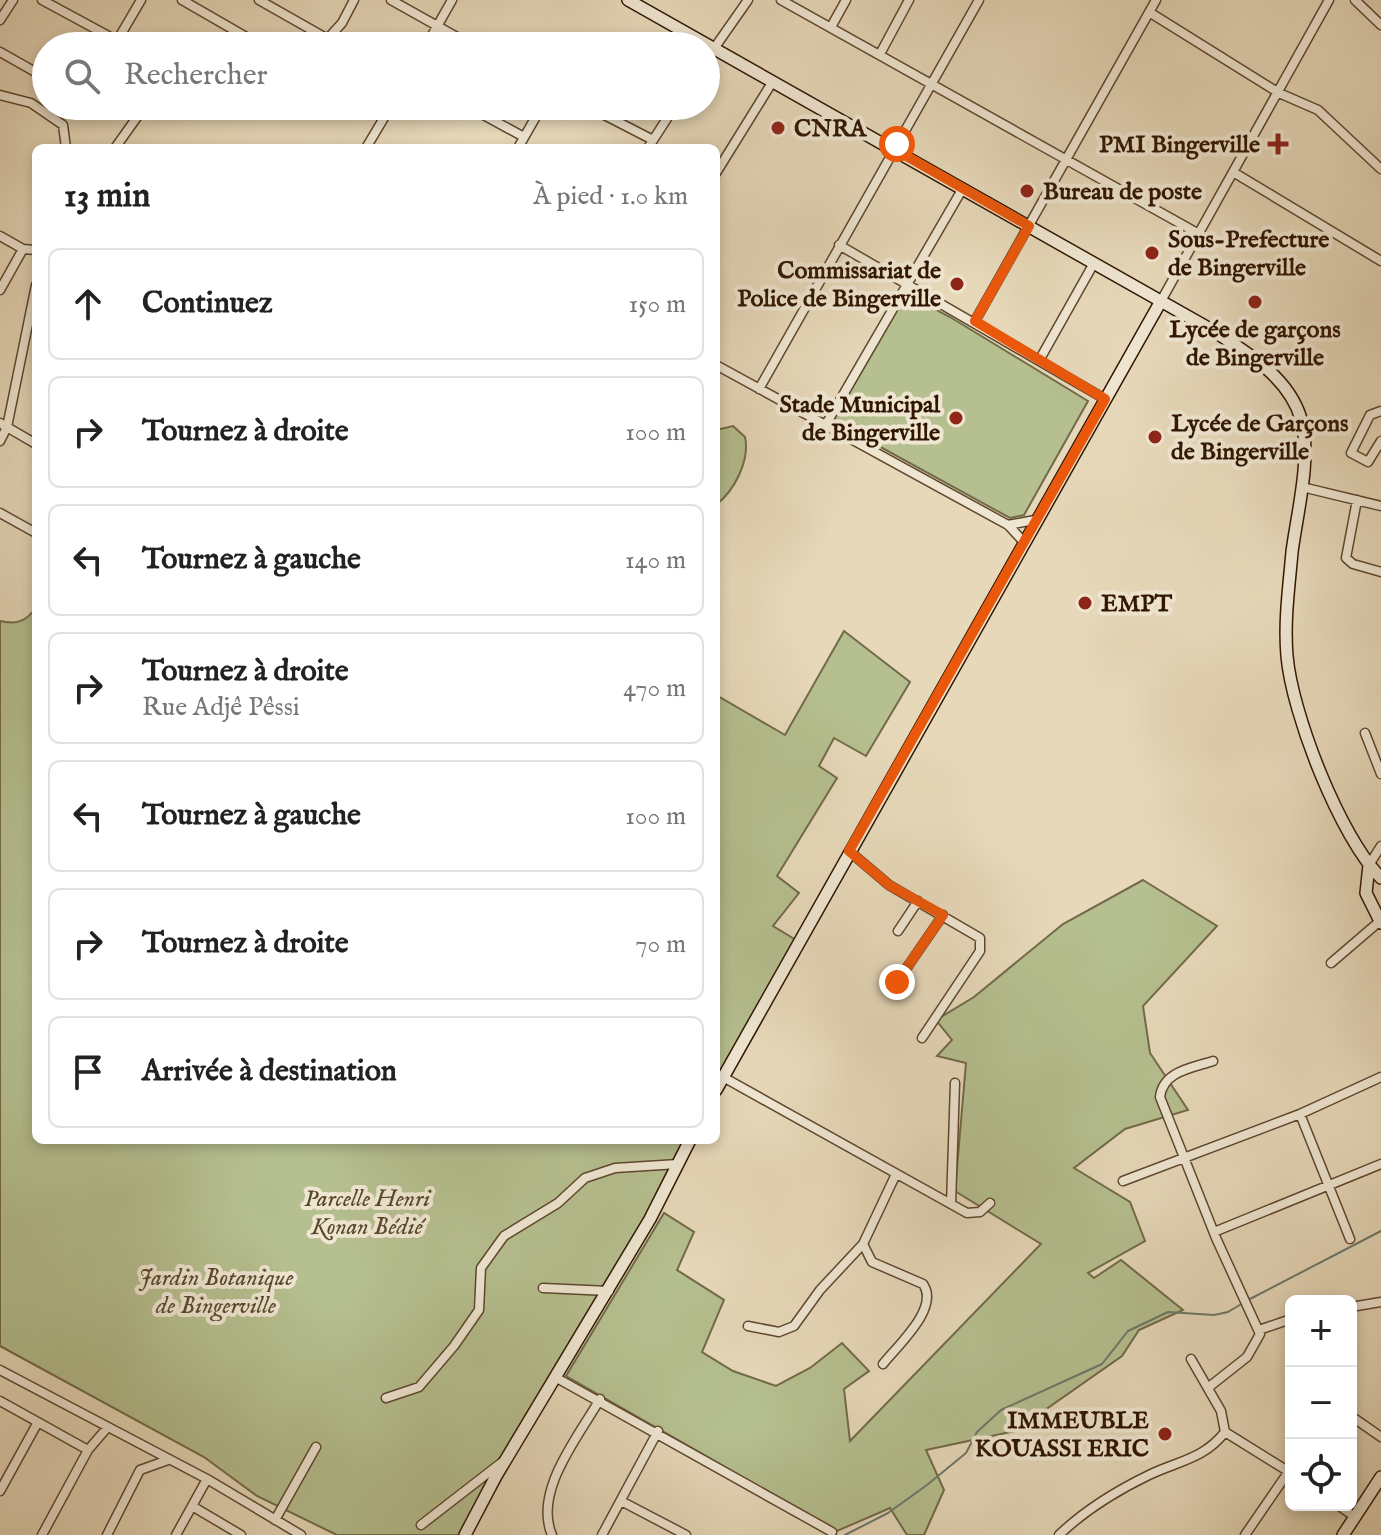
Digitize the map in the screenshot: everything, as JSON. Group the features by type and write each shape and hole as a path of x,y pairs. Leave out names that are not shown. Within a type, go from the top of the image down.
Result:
{"street":[{"path":"0,20 13,0"},
{"path":"42,0 101,32"},
{"path":"122,32 141,0"},
{"path":"182,0 238,32"},
{"path":"259,0 308,32"},
{"path":"333,32 342,23 354,0"},
{"path":"391,0 448,32"},
{"path":"434,32 452,0"},
{"path":"628,0 684,32"},
{"path":"720,40 748,0"},
{"path":"781,0 1199,234"},
{"path":"831,27 846,0"},
{"path":"880,54 909,0"},
{"path":"759,389 979,0"},
{"path":"975,321 1156,0"},
{"path":"720,1083 1329,0"},
{"path":"1355,0 1381,25"},
{"path":"1149,12 1279,93 1318,110 1381,169"},
{"path":"0,52 32,70"},
{"path":"720,52 1161,301 1251,356 1285,390 1301,420 1302,487 1286,613 1287,659 1326,785 1346,832 1381,878"},
{"path":"720,167 773,81"},
{"path":"0,95 32,104"},
{"path":"56,120 63,125 65,144"},
{"path":"118,144 135,120"},
{"path":"368,144 383,120"},
{"path":"493,120 524,137"},
{"path":"520,144 534,120"},
{"path":"610,120 650,144 666,120"},
{"path":"1233,172 1381,261"},
{"path":"825,426 963,188"},
{"path":"0,236 23,249 32,250"},
{"path":"839,245 1105,399"},
{"path":"0,290 23,249"},
{"path":"1040,359 1094,263"},
{"path":"0,441 32,302"},
{"path":"720,367 1008,525 1023,541"},
{"path":"1381,411 1370,415 1351,453 1368,462 1381,441"},
{"path":"4,425 32,442"},
{"path":"1302,487 1381,506"},
{"path":"1357,500 1346,558 1353,564 1381,572"},
{"path":"0,513 32,531"},
{"path":"1008,525 1035,520"},
{"path":"1365,733 1381,774"},
{"path":"1331,963 1381,922 1366,893 1369,865 1381,846"},
{"path":"849,851 889,885 974,932 982,944 922,1038"},
{"path":"898,931 918,901"},
{"path":"897,982 943,915"},
{"path":"1209,1387 1247,1357 1257,1345 1259,1330 1214,1232 1161,1103 1161,1087 1170,1076 1213,1061"},
{"path":"723,1077 951,1204 974,1214 990,1203"},
{"path":"1123,1181 1300,1114 1381,1077"},
{"path":"951,1204 955,1083"},
{"path":"1300,1114 1350,1239"},
{"path":"465,1535 505,1461 609,1291 688,1144"},
{"path":"386,1398 424,1383 454,1346 479,1310 481,1268 504,1236 558,1203 585,1178 615,1168 678,1164"},
{"path":"1214,1232 1381,1164"},
{"path":"748,1326 779,1332 794,1326 820,1290 863,1244 896,1174"},
{"path":"863,1244 872,1262 923,1284 928,1292 927,1306 883,1364"},
{"path":"543,1288 609,1291"},
{"path":"1357,1306 1381,1302"},
{"path":"1259,1330 1285,1321"},
{"path":"1191,1359 1221,1411 1225,1432 1285,1469"},
{"path":"0,1370 207,1479 301,1535"},
{"path":"555,1377 658,1431 832,1532"},
{"path":"552,1535 548,1516 555,1480 600,1399"},
{"path":"0,1401 88,1450"},
{"path":"1357,1420 1381,1437"},
{"path":"0,1491 38,1422"},
{"path":"42,1535 88,1450 107,1428"},
{"path":"602,1535 658,1431"},
{"path":"1059,1535 1098,1503 1160,1470 1195,1459 1225,1432"},
{"path":"275,1520 316,1447"},
{"path":"107,1535 140,1470 168,1460"},
{"path":"421,1525 505,1461"},
{"path":"176,1535 207,1479"},
{"path":"1245,1535 1285,1479"},
{"path":"1343,1535 1380,1484"},
{"path":"621,1501 686,1535"},
{"path":"192,1506 241,1535"},
{"path":"1346,1511 1355,1517"}],"green space":[{"name":"Stade Municipal de Bingerville","path":"906,294 950,317 1088,401 1024,515 1010,518 833,421"},
{"path":"733,426 745,437 746,446 743,465 735,483 720,502 720,429"},
{"name":"Jardin Botanique de Bingerville","path":"32,613 32,1144 688,1144 470,1535 337,1535 257,1496 204,1457 0,1346 0,621 21,621"},
{"path":"844,631 910,682 866,756 834,738 819,766 837,778 777,876 799,893 773,926 796,940 720,1085 720,697 785,735"},
{"path":"1143,880 1217,926 1143,1006 1150,1053 1188,1110 1125,1129 1074,1168 1130,1202 1145,1241 1088,1273 1094,1278 1121,1260 1183,1310 1139,1330 1122,1356 1015,1431 926,1450 944,1490 924,1535 907,1535 890,1508 837,1531 566,1376 664,1213 694,1232 677,1270 724,1300 702,1352 733,1371 776,1386 810,1368 842,1343 869,1371 844,1389 850,1441 1041,1244 955,1191 966,1063 937,1056 952,1040 936,1020 974,997 1063,924"}],"waterway":[{"path":"1248,1300 1381,1231"},
{"path":"845,1535 888,1513 927,1485 966,1453 977,1432 1001,1410 1102,1364 1128,1331 1168,1312 1214,1315 1228,1312 1243,1303"}],"place":[{"name":"CNRA","path":"778,128"},
{"name":"PMI Bingerville","path":"1278,144"},
{"name":"Bureau de poste","path":"1027,191"},
{"name":"Sous-Prefecture de Bingerville","path":"1152,253"},
{"name":"Commissariat de Police de Bingerville","path":"957,284"},
{"name":"Lycée de garçons de Bingerville","path":"1255,302"},
{"name":"Stade Municipal de Bingerville","path":"956,418"},
{"name":"Lycée de Garçons de Bingerville","path":"1155,437"},
{"name":"EMPT","path":"1085,603"},
{"name":"IMMEUBLE KOUASSI ERIC","path":"1165,1434"}],"route":[{"path":"897,144 894,149 1029,226 975,321 1105,399 849,851 889,885 943,915 897,982"}],"park label":[{"name":"Parcelle Henri Konan Bédié","path":"367,1212"}]}
